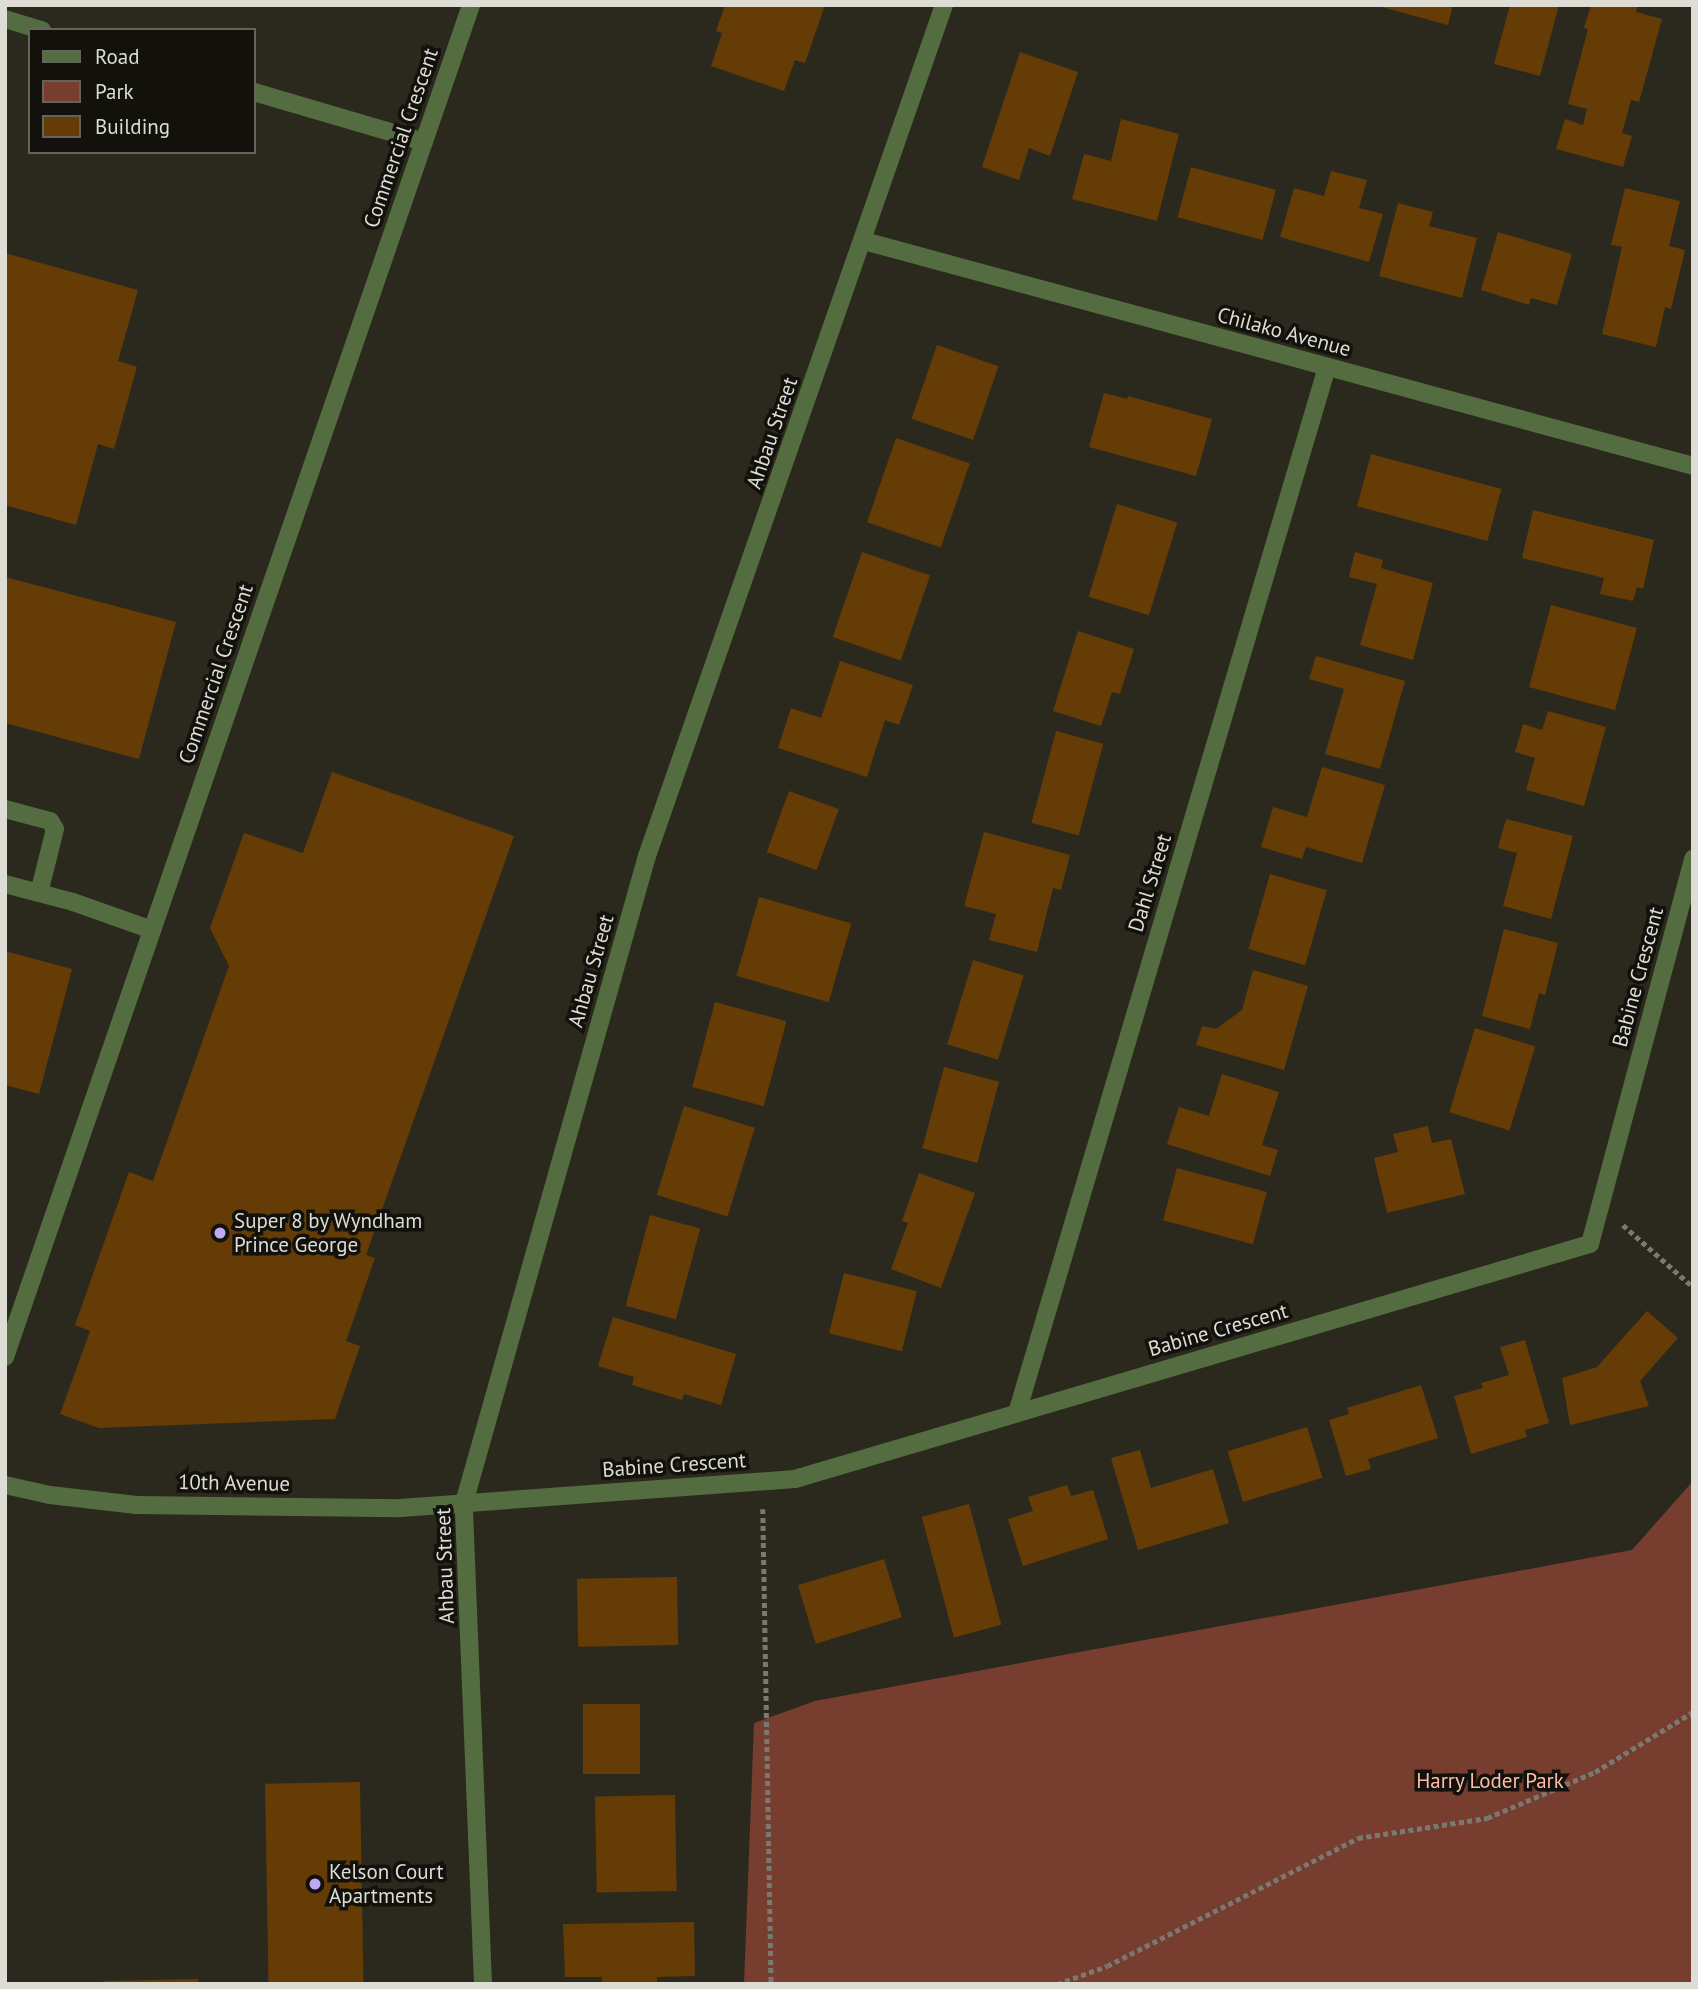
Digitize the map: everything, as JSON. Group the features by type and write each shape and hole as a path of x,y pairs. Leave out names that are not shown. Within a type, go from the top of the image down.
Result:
{"street":[{"name":"Commercial Crescent","path":"5,1357 471,5"},
{"name":"Ahbau Street","path":"483,1984 464,1503 647,856 864,242 944,5"},
{"path":"5,19 35,28"},
{"path":"256,93 424,142"},
{"name":"Chilako Avenue","path":"864,242 1693,466"},
{"name":"Dahl Street","path":"1017,1413 1327,367"},
{"path":"5,809 50,821 55,829 39,893"},
{"name":"Babine Crescent","path":"464,1503 795,1479 1590,1244 1693,859"},
{"path":"5,884 152,930"},
{"name":"10th Avenue","path":"5,1485 50,1495 136,1505 400,1508 464,1503"}],"path":[{"path":"1600,1205 1693,1287"},
{"path":"763,1482 771,1984"},
{"path":"1057,1984 1107,1966 1358,1838 1488,1818 1559,1788 1595,1772 1693,1712"}],"green space":[{"name":"Harry Loder Park","path":"1693,1481 1693,1984 744,1984 754,1723 815,1701 1632,1550"}],"building":[{"path":"725,5 825,5 805,63 795,60 784,91 711,66 722,33 716,31"},
{"path":"1374,5 1453,5 1448,25"},
{"path":"1510,5 1559,5 1540,76 1494,64"},
{"path":"1591,5 1638,5 1636,12 1662,19 1639,102 1631,100 1622,133 1632,136 1623,167 1556,149 1565,119 1583,125 1587,109 1568,104 1588,29 1584,28"},
{"path":"1020,52 1078,72 1050,156 1029,148 1019,180 982,167"},
{"path":"1121,119 1179,134 1157,221 1072,199 1084,154 1111,161"},
{"path":"1191,167 1276,190 1263,240 1178,217"},
{"path":"1331,171 1367,180 1359,208 1383,214 1369,262 1280,237 1294,188 1324,196"},
{"path":"1625,188 1680,201 1669,246 1685,250 1671,309 1665,307 1656,347 1602,334 1622,247 1611,245"},
{"path":"1398,203 1433,212 1429,226 1477,238 1462,298 1379,276"},
{"path":"1498,232 1572,254 1557,305 1531,298 1529,305 1481,290"},
{"path":"5,253 138,290 118,361 137,367 114,449 98,444 76,525 5,505"},
{"path":"937,345 998,366 973,440 912,419"},
{"path":"1104,393 1127,399 1128,396 1212,419 1196,476 1089,447"},
{"path":"896,438 970,463 941,548 867,522"},
{"path":"1371,454 1501,489 1487,541 1357,506"},
{"path":"1117,504 1177,522 1149,615 1089,597"},
{"path":"1533,510 1654,540 1643,589 1637,587 1633,601 1600,594 1604,578 1522,558"},
{"path":"862,552 930,575 901,661 833,637"},
{"path":"1355,552 1383,560 1381,568 1433,583 1413,660 1360,645 1377,584 1349,577"},
{"path":"5,577 176,622 139,759 5,723"},
{"path":"1551,605 1637,628 1615,710 1529,687"},
{"path":"1078,631 1134,649 1120,694 1112,692 1101,726 1053,711"},
{"path":"1316,656 1405,681 1380,769 1325,754 1344,689 1309,679"},
{"path":"840,661 913,685 899,725 885,720 867,777 778,748 791,708 821,718"},
{"path":"1548,711 1606,727 1584,806 1526,790 1535,758 1515,752 1523,724 1542,730"},
{"path":"1056,731 1103,744 1079,835 1031,823"},
{"path":"1322,767 1385,785 1362,863 1306,847 1302,859 1261,847 1273,807 1307,817"},
{"path":"332,772 514,836 366,1255 375,1258 346,1341 360,1346 335,1419 99,1428 60,1414 90,1331 75,1325 129,1172 153,1181 229,966 210,928 244,833 303,853"},
{"path":"789,791 839,809 817,870 767,852"},
{"path":"1506,819 1573,836 1551,919 1503,906 1517,853 1498,848"},
{"path":"984,832 1070,855 1061,890 1053,888 1037,952 989,940 996,914 964,906"},
{"path":"1270,874 1327,890 1305,965 1249,949"},
{"path":"759,897 851,923 829,1002 736,976"},
{"path":"1504,929 1558,943 1545,995 1539,993 1530,1029 1482,1016"},
{"path":"5,951 72,969 39,1094 5,1085"},
{"path":"973,960 1024,975 998,1060 947,1044"},
{"path":"1253,970 1308,986 1284,1070 1196,1045 1202,1026 1216,1029 1242,1010"},
{"path":"715,1002 786,1021 764,1106 692,1087"},
{"path":"1475,1028 1535,1046 1510,1131 1449,1112"},
{"path":"944,1067 999,1082 977,1163 922,1148"},
{"path":"1222,1074 1279,1092 1262,1145 1278,1150 1270,1176 1167,1144 1179,1107 1209,1116"},
{"path":"684,1106 755,1128 728,1217 657,1195"},
{"path":"1428,1126 1432,1143 1451,1139 1465,1194 1387,1213 1374,1158 1398,1152 1393,1134"},
{"path":"1177,1168 1267,1192 1253,1244 1163,1220"},
{"path":"919,1173 975,1193 941,1288 891,1269 908,1223 902,1221"},
{"path":"650,1215 700,1228 676,1319 626,1306"},
{"path":"844,1273 917,1291 902,1351 829,1333"},
{"path":"1647,1311 1678,1338 1640,1381 1649,1406 1570,1425 1562,1378 1597,1367"},
{"path":"613,1317 736,1354 721,1405 684,1394 682,1400 632,1385 634,1377 598,1366"},
{"path":"1525,1340 1549,1423 1525,1430 1527,1437 1471,1454 1454,1396 1483,1388 1481,1383 1509,1375 1500,1347"},
{"path":"1421,1385 1438,1438 1368,1459 1371,1469 1346,1476 1329,1420 1349,1414 1347,1408"},
{"path":"1307,1427 1322,1478 1243,1502 1228,1451"},
{"path":"1140,1450 1151,1488 1213,1469 1229,1523 1138,1550 1111,1458"},
{"path":"1067,1485 1071,1496 1093,1490 1108,1539 1023,1566 1008,1519 1033,1511 1028,1497"},
{"path":"969,1504 1001,1625 954,1637 922,1517"},
{"path":"884,1559 902,1617 816,1644 798,1585"},
{"path":"677,1577 678,1645 578,1647 577,1579"},
{"path":"583,1704 640,1704 640,1774 583,1774"},
{"name":"Kelson Court Apartments","path":"360,1782 364,1984 269,1984 265,1784"},
{"path":"675,1795 677,1891 597,1892 595,1796"},
{"path":"694,1922 695,1976 657,1977 657,1982 602,1983 602,1977 565,1977 563,1924"},
{"path":"198,1979 199,1984 103,1984 103,1981"}],"place":[{"name":"Super 8 by Wyndham Prince George","path":"220,1233"},
{"name":"Kelson Court Apartments","path":"315,1884"}]}
